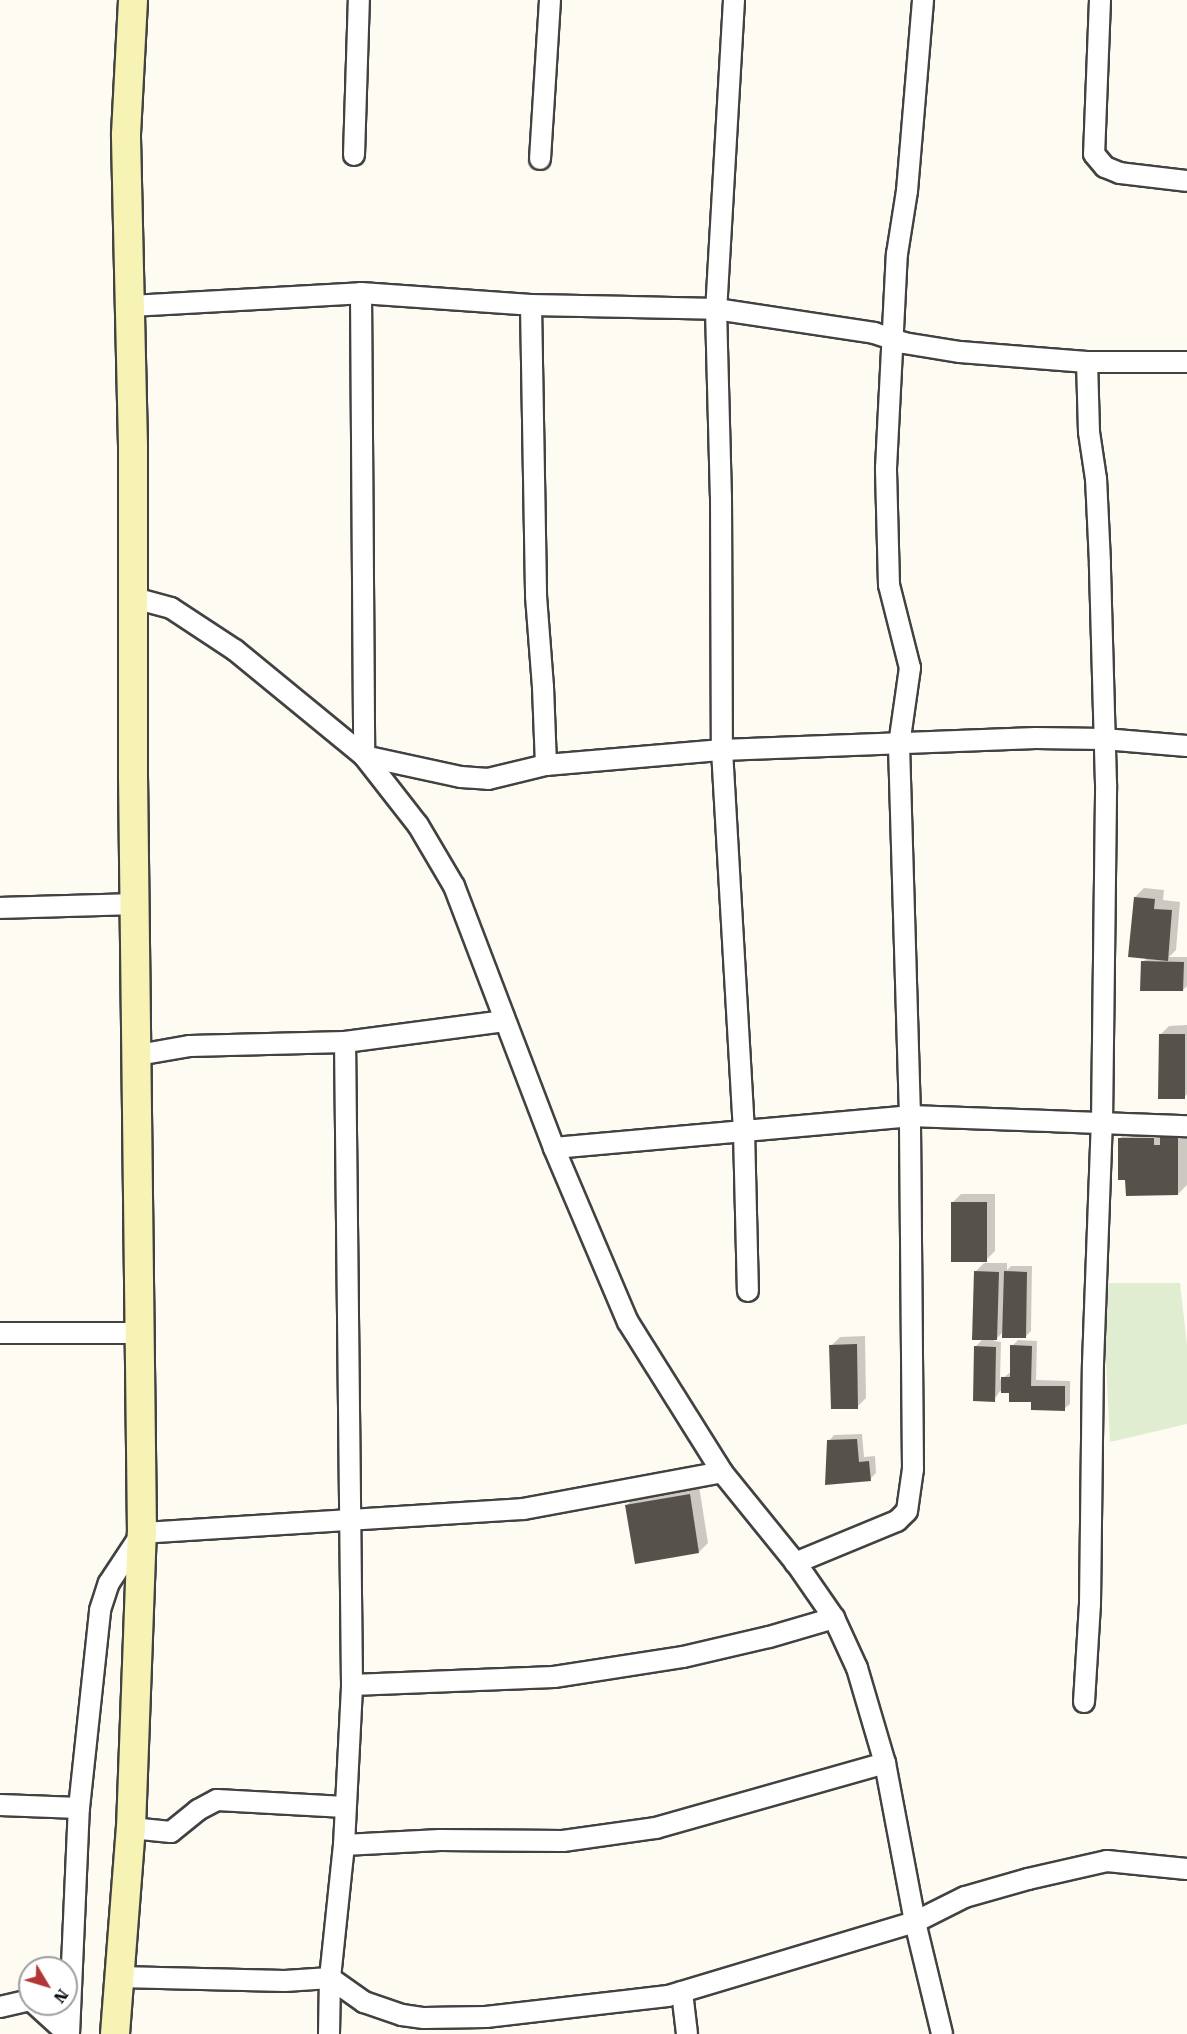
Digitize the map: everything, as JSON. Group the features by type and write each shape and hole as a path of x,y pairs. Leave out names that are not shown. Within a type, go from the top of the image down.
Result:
{"street":[{"path":"115,2034 131,1828 142,1533 131,306 126,134 133,0"},
{"path":"354,155 359,0"},
{"path":"540,159 550,0"},
{"path":"734,0 716,309 722,750 744,1131 748,1291"},
{"path":"795,1563 876,1532 897,1521 907,1511 913,1469 910,1116 899,745 910,668 889,574 886,519 887,414 894,339 897,254 908,191 923,0"},
{"path":"1101,0 1094,154 1106,167 1120,173 1187,181"},
{"path":"131,306 361,293 531,305 716,309 874,333 960,352 1087,362 1187,362"},
{"path":"361,293 364,756"},
{"path":"531,305 536,596 546,765"},
{"path":"1084,1702 1090,1604 1092,1364 1102,1123 1106,784 1099,542 1096,479 1089,432 1087,362"},
{"path":"134,598 171,608 235,650 364,756 418,825 454,886 554,1148 613,1292 628,1322 722,1472 795,1563 834,1618 857,1668 885,1763 915,1922 942,2034"},
{"path":"364,756 461,777 488,779 546,765 722,750 1036,738 1104,739 1187,746"},
{"path":"0,908 135,904"},
{"path":"138,1055 190,1046 345,1042 505,1021"},
{"path":"329,2034 330,1978 344,1845 352,1684 348,1520 345,1042"},
{"path":"554,1148 910,1116 1187,1126"},
{"path":"0,1333 142,1333"},
{"path":"142,1533 523,1509 722,1472"},
{"path":"68,2034 79,1808 100,1610 109,1583 142,1533"},
{"path":"352,1684 554,1677 683,1657 768,1637 834,1618"},
{"path":"344,1845 440,1840 563,1841 656,1828 885,1763"},
{"path":"131,1828 171,1832 198,1810 217,1800 345,1807"},
{"path":"0,1805 79,1808"},
{"path":"119,1977 285,1981 330,1978 364,2002 402,2016 487,2026 668,1996 915,1922 965,1897 1107,1861 1187,1869"},
{"path":"67,1956 73,1949"},
{"path":"682,1992 687,2034"},
{"path":"0,2007 18,2003"},
{"path":"48,2016 68,2034"}],"green space":[{"path":"1102,1283 1180,1283 1187,1345 1187,1424 1110,1442"}],"building":[{"path":"1134,897 1155,899 1154,909 1172,910 1168,961 1128,957"},
{"path":"1141,961 1184,962 1183,991 1140,991"},
{"path":"1159,1034 1185,1034 1185,1099 1158,1099"},
{"path":"1160,1137 1178,1137 1178,1195 1126,1196 1125,1180 1118,1180 1118,1138 1154,1138 1154,1145 1160,1145"},
{"path":"951,1202 987,1202 987,1262 951,1262"},
{"path":"974,1271 999,1272 997,1340 972,1340"},
{"path":"1004,1271 1027,1272 1026,1338 1002,1338"},
{"path":"857,1344 858,1409 831,1409 829,1345"},
{"path":"1010,1345 1032,1346 1031,1386 1065,1386 1065,1411 1031,1410 1031,1402 1009,1402 1009,1393 1001,1393 1001,1377 1010,1377"},
{"path":"974,1346 996,1347 995,1402 973,1401"},
{"path":"857,1439 859,1462 869,1461 871,1481 825,1485 827,1440"},
{"path":"690,1494 699,1553 635,1564 625,1505"}]}
